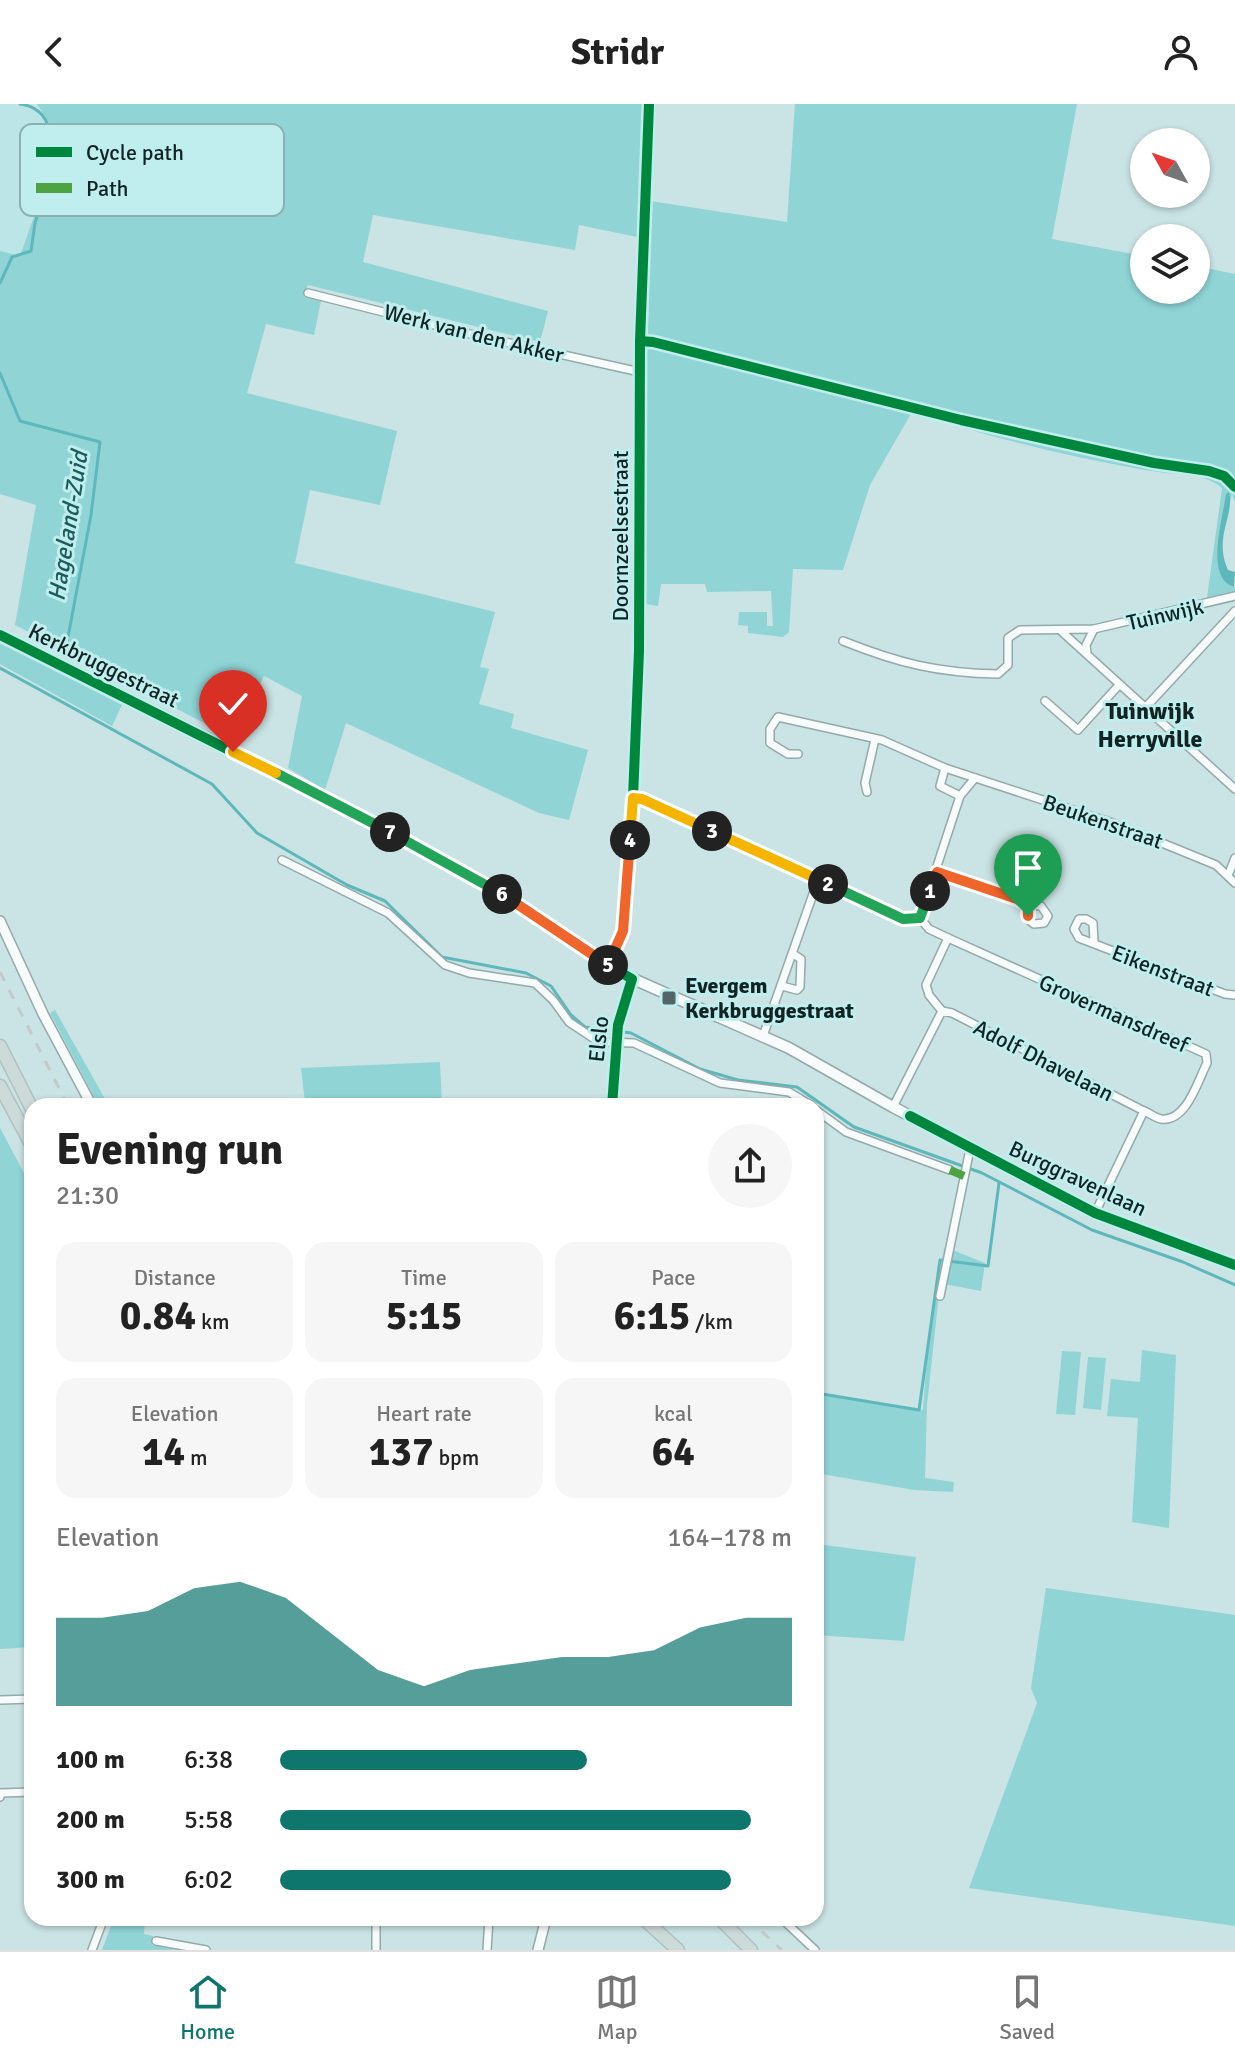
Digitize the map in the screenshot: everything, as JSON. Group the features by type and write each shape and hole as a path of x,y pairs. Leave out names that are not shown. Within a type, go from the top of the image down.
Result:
{"highway":[{"path":"0,1046 26,1098"},
{"path":"0,1086 24,1131"},
{"path":"652,1926 678,1950"},
{"path":"727,1926 751,1950"}],"main road":[{"name":"Doornzeelsestraat","path":"608,965 623,931 633,798 641,583 640,372 649,104"},
{"name":"Kerkbruggestraat","path":"0,635 436,856 478,879 608,965"},
{"name":"Burggravenlaan","path":"608,965 632,979 763,1036 1095,1213 1235,1265"}],"street":[{"name":"Werk van den Akker","path":"308,293 478,336 640,372"},
{"name":"Tuinwijk","path":"843,641 854,648 917,666 954,673 998,674 1008,665 1008,638 1020,630 1094,629 1235,596"},
{"path":"1145,708 1235,611"},
{"path":"1087,655 1086,645 1094,629"},
{"path":"1060,630 1235,789"},
{"path":"1045,701 1078,730 1119,685"},
{"name":"Beukenstraat","path":"798,754 788,754 770,743 770,729 778,717 875,739 930,759 945,768 1141,833 1194,854 1229,873"},
{"path":"867,792 865,783 875,739"},
{"path":"945,768 940,786 960,796"},
{"path":"920,918 960,796 975,778"},
{"name":"Grovermansdreef","path":"633,798 642,799 903,919 920,918 929,929 1206,1054 1209,1058 1196,1086"},
{"path":"1235,858 1229,873 1235,883"},
{"path":"282,860 388,913 439,961 453,968 535,983 579,1031 599,1042 638,1045 720,1083 789,1092 798,1098"},
{"path":"937,872 1028,905"},
{"path":"763,1036 818,880"},
{"path":"0,921 43,1014 88,1098"},
{"path":"893,1107 942,1011 929,995 926,985 948,938"},
{"name":"Eikenstraat","path":"1094,941 1225,994 1235,995"},
{"path":"782,986 797,990 800,987 801,959 793,954"},
{"name":"Elslo","path":"612,1098 615,1041 632,979"},
{"name":"Adolf Dhavelaan","path":"942,1011 952,1013 1162,1119 1174,1117 1183,1110 1196,1086"},
{"path":"1095,1213 1144,1111"},
{"path":"824,1115 852,1135 950,1170"},
{"path":"940,1296 970,1149"},
{"path":"0,1700 24,1699"},
{"path":"0,1794 24,1792"},
{"path":"92,1950 101,1926"},
{"path":"376,1926 376,1950"},
{"path":"487,1950 488,1926"},
{"path":"538,1950 544,1926"},
{"path":"790,1926 815,1950"},
{"path":"156,1941 206,1950"}],"shaded area":[{"path":"0,104 19,105 40,113 46,124 20,124 20,216 34,216 19,256 0,251"},
{"path":"37,104 642,104 637,237 579,225 575,250 373,215 363,262 548,311 540,342 308,285 304,297 321,301 314,335 266,324 247,393 397,431 380,505 310,490 295,563 495,612 480,667 489,669 479,704 514,714 511,728 588,750 569,820 539,813 346,723 325,790 288,768 302,696 264,676 233,738 15,625 36,505 0,494 0,251 20,256 34,216 284,216 284,124 50,124"},
{"path":"795,104 1077,104 1052,239 1130,253 1130,304 1210,304 1210,269 1235,274 1235,502 1232,494 1222,531 1219,560 1225,582 1235,587 1235,592 1207,598 1222,488 1214,483 1198,476 1122,466 1061,453 912,412 870,485 843,570 793,569 789,632 783,637 748,633 748,626 738,625 739,612 767,612 767,626 773,626 771,591 707,592 705,584 661,584 658,606 646,604 646,348 650,201 787,222"},
{"path":"1229,492 1223,547 1228,570 1235,572 1234,587 1225,581 1217,560 1219,532 1226,494"},
{"path":"0,642 122,705 112,726 0,664"},
{"path":"55,1010 104,1098 95,1098 50,1013"},
{"path":"440,1062 442,1098 305,1098 301,1068"},
{"path":"0,1128 24,1173 24,1648 0,1649"},
{"path":"944,1248 927,1405 925,1478 954,1482 953,1492 914,1490 824,1474 824,1393 923,1410 928,1343"},
{"path":"950,1249 985,1263 981,1291 944,1284"},
{"path":"1142,1350 1176,1355 1169,1528 1132,1522 1138,1418 1107,1416 1111,1379 1140,1382"},
{"path":"1062,1351 1081,1352 1075,1415 1056,1414"},
{"path":"1088,1357 1106,1358 1101,1410 1083,1408"},
{"path":"824,1545 916,1557 904,1641 824,1636"},
{"path":"1046,1588 1235,1615 1235,1926 969,1888 1037,1703 1031,1688"},
{"path":"111,1926 144,1926 144,1934 153,1936 152,1945 176,1950 102,1950"}],"waterway":[{"name":"Hageland-Zuid","path":"20,104 32,107 48,124"},
{"name":"Hageland-Zuid","path":"0,283 12,257 31,251 37,216"},
{"name":"Hageland-Zuid","path":"0,373 20,421 100,442 91,515 65,653"},
{"path":"0,668 212,784 257,833 347,885 385,901 442,957 526,973 551,986 571,1015 585,1027 631,1033 700,1069 738,1080 797,1087 813,1098"},
{"path":"824,1106 854,1127 982,1173 1092,1230 1183,1262 1235,1285"},
{"path":"824,1394 919,1410 940,1260 988,1266 999,1183"}],"railway":[{"path":"0,972 64,1098"},
{"path":"756,1926 782,1950"}],"marked path":[{"path":"950,1170 964,1176"}],"cycle path":[{"path":"613,1098 618,1025 632,979 608,965 623,931 633,798 639,651 640,341 649,104"},
{"path":"640,341 961,420 1154,463 1209,471 1224,476 1235,487"},
{"path":"0,635 233,752"},
{"path":"910,1116 1095,1213 1235,1265"}],"place":[{"name":"Evergem Kerkbruggestraat","path":"669,998"}],"district":[{"name":"Tuinwijk Herryville","path":"1150,725"}],"route":[{"path":"233,752 478,879 608,965 623,931 633,798 642,799 903,919 920,918 937,872 1017,899 1028,905 1028,916"}]}
